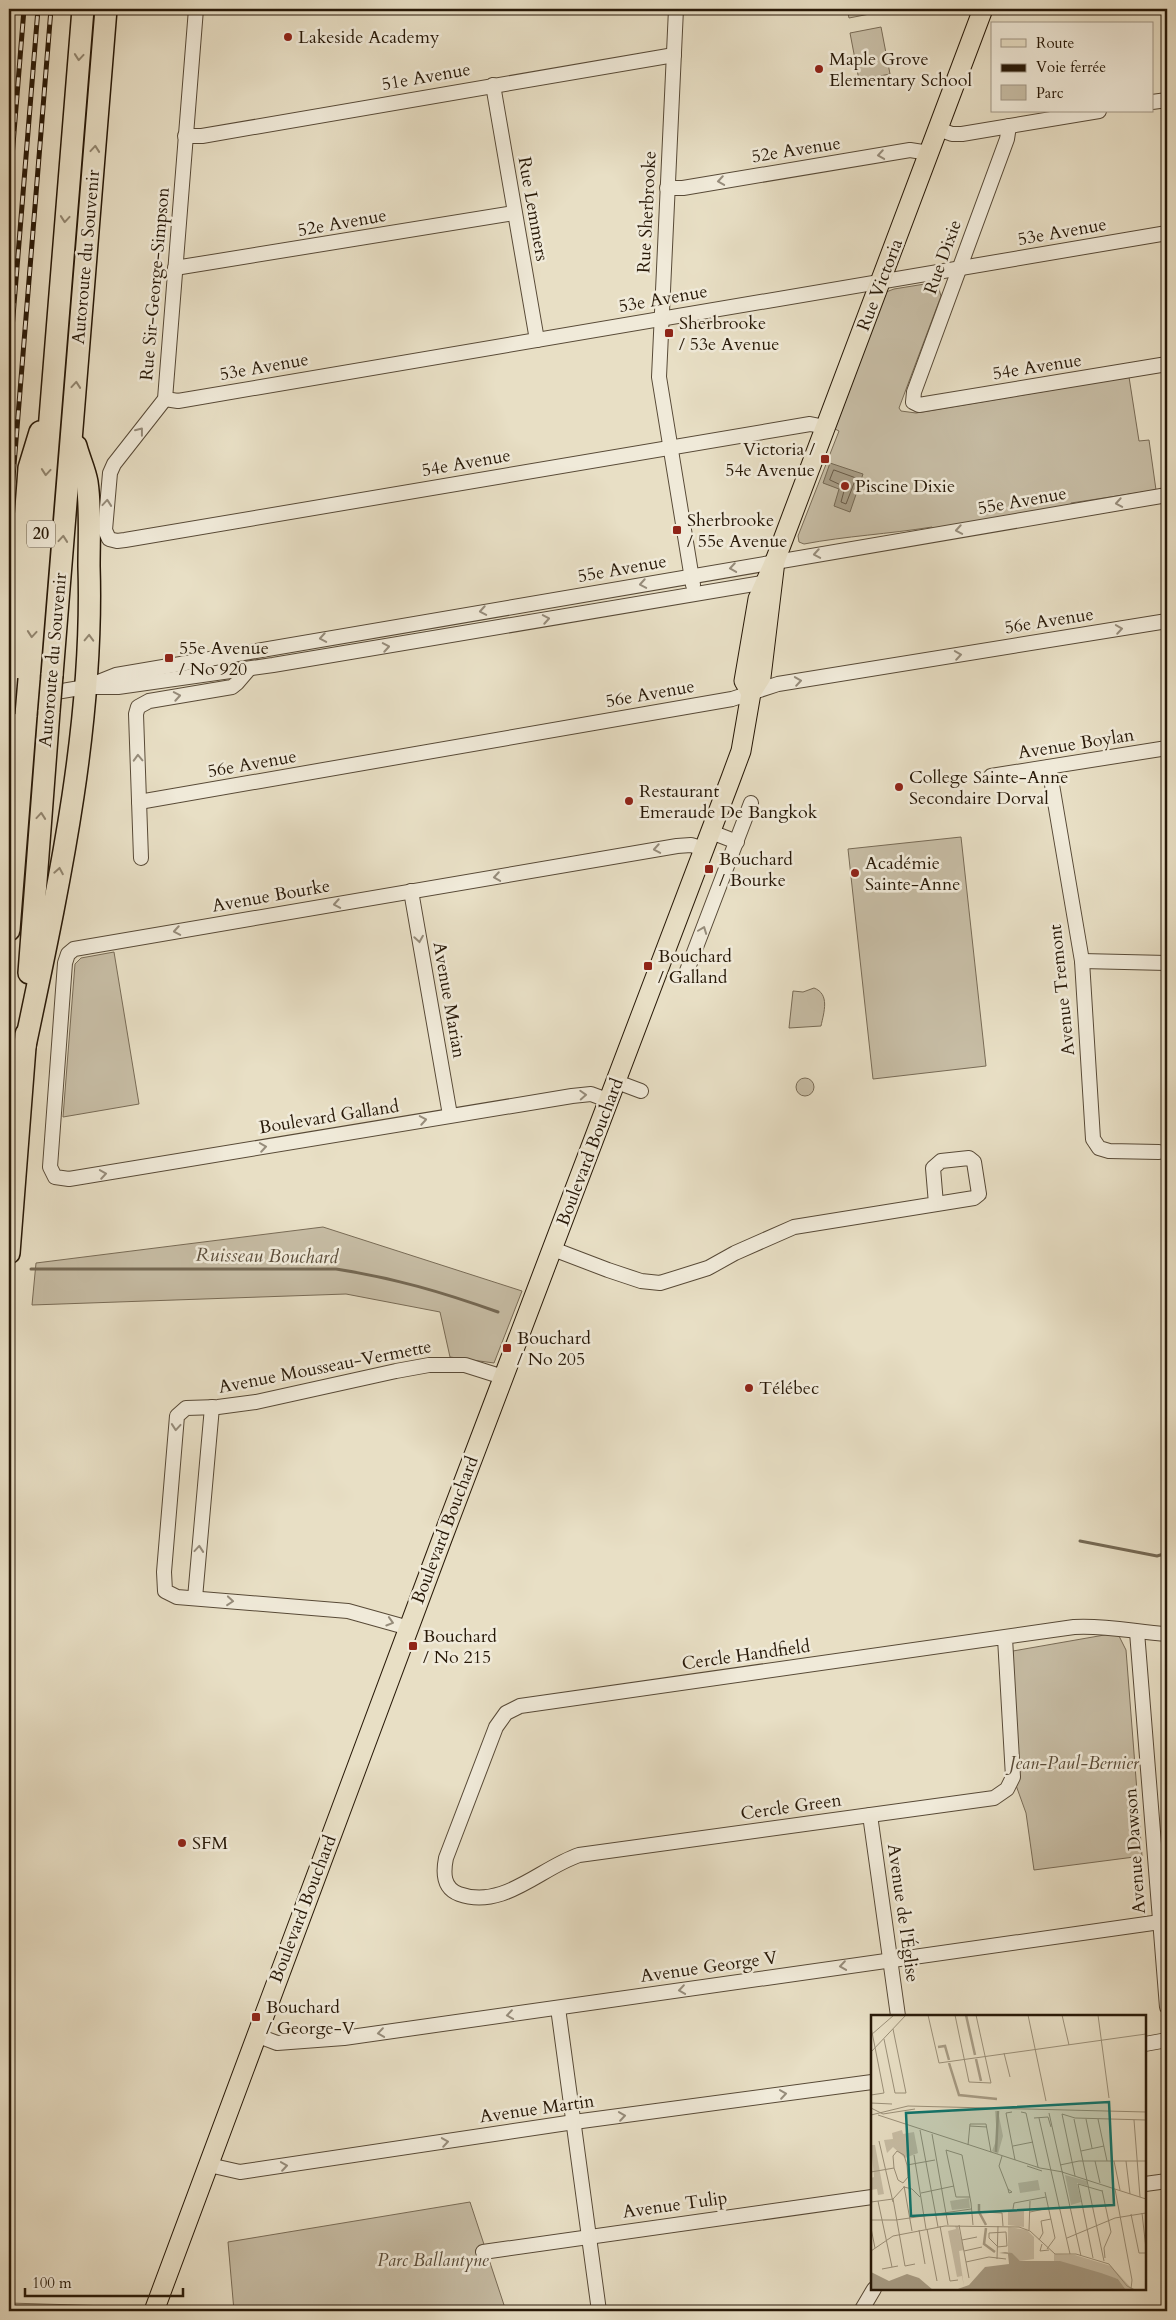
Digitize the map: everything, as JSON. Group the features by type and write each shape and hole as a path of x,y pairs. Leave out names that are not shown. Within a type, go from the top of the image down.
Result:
{"highway":[{"name":"Autoroute du Souvenir","path":"9,930 17,721 29,679 83,9"},
{"name":"Autoroute du Souvenir","path":"9,1253 25,1046 32,917 106,9"},
{"path":"17,721 10,699 29,468 53,389"},
{"path":"25,1046 51,919 78,759 86,687 90,606 87,482 72,434"}],"main road":[{"name":"Rue Victoria","path":"741,751 751,693 761,677 770,582 775,561 983,9"},
{"name":"Boulevard Bouchard","path":"154,2311 503,1377 610,1101 741,751"}],"street":[{"name":"Rue Sir-George-Simpson","path":"112,540 107,537 105,530 110,472 114,464 165,399 196,9"},
{"name":"Rue Sherbrooke","path":"676,9 659,377 695,594"},
{"name":"51e Avenue","path":"185,136 202,136 493,85 674,56"},
{"name":"Rue Lemmers","path":"493,85 537,340"},
{"path":"1154,102 1167,100"},
{"path":"938,129 958,134 1093,112"},
{"name":"Rue Dixie","path":"913,402 914,392 1007,140 1009,126"},
{"name":"52e Avenue","path":"668,188 683,188 910,150 929,153"},
{"name":"52e Avenue","path":"175,268 514,213"},
{"name":"53e Avenue","path":"165,399 178,401 1167,233"},
{"name":"54e Avenue","path":"913,402 919,405 931,404 1167,364"},
{"name":"54e Avenue","path":"112,540 125,540 810,424 825,427"},
{"name":"55e Avenue","path":"86,687 116,675 1167,495"},
{"name":"55e Avenue","path":"10,699 86,687 118,687 249,669 770,582"},
{"name":"56e Avenue","path":"139,802 727,700 778,684 1167,621"},
{"path":"141,858 136,714 140,704 149,700 232,686 249,669"},
{"name":"Avenue Boylan","path":"991,776 1167,748"},
{"name":"Avenue Tremont","path":"1049,767 1082,961 1093,1139 1099,1148 1109,1151 1159,1152"},
{"path":"685,976 751,803"},
{"name":"Avenue Bourke","path":"54,1178 50,1167 50,1156 65,964 71,951 79,947 691,845 708,840 737,842"},
{"name":"Avenue Marian","path":"412,891 450,1116"},
{"path":"1082,961 1167,963"},
{"path":"617,1082 641,1091"},
{"name":"Boulevard Galland","path":"54,1178 81,1177 583,1094 591,1094 610,1101"},
{"path":"553,1250 641,1281 660,1284 708,1268 735,1253 794,1227 936,1204"},
{"name":"Avenue Mousseau-Vermette","path":"409,1628 348,1611 195,1598 171,1595 165,1591 179,1412 186,1408 212,1408 264,1400 429,1365 464,1365 503,1377"},
{"name":"Avenue Mousseau-Vermette","path":"195,1598 212,1408"},
{"name":"Cercle Handfield","path":"444,1877 446,1858 496,1727 500,1720 512,1709 520,1706 1093,1626 1167,1634"},
{"name":"Avenue Dawson","path":"1137,1632 1163,1922 1167,2006"},
{"name":"Cercle Green","path":"444,1877 447,1886 452,1891 467,1896 486,1896 519,1887 564,1860 579,1855 994,1798 1007,1789 1013,1777 1005,1638"},
{"name":"Avenue de l'Église","path":"870,1815 898,2015"},
{"name":"Avenue George V","path":"256,2035 277,2043 344,2038 891,1959 1163,1922"},
{"path":"558,2008 599,2311"},
{"path":"1146,2044 1167,2040"},
{"name":"Avenue Martin","path":"209,2165 236,2172 574,2122 871,2082"},
{"path":"1146,2184 1167,2181"},
{"name":"Avenue Tulip","path":"483,2252 871,2197"},
{"path":"861,2311 873,2290"}],"green space":[{"path":"847,9 879,9 880,12 849,18"},
{"path":"881,27 890,74 859,80 850,33"},
{"path":"931,283 938,286 941,296 899,408 901,411 916,413 1129,377 1139,441 1149,440 1156,490 1071,503 1071,507 933,529 932,527 804,544 799,542 798,536 839,431 835,429 886,292"},
{"path":"961,837 986,1066 873,1079 848,849"},
{"path":"114,952 139,1104 63,1117 75,964 81,958"},
{"path":"814,988 822,994 825,1004 821,1026 789,1028 793,991 803,992"},
{"path":"801,1078 809,1078 814,1083 812,1094 801,1096 796,1091 796,1083"},
{"path":"323,1227 522,1291 494,1363 450,1357 440,1312 346,1294 32,1305 36,1263"},
{"name":"Jean-Paul-Bernier","path":"1110,1634 1119,1636 1126,1650 1142,1856 1034,1870 1026,1813 1013,1777 1013,1651"},
{"name":"Parc Ballantyne","path":"470,2202 506,2311 234,2311 228,2242"},
{"path":"9,2303 144,2307 142,2311 9,2311"}],"water":[{"name":"Piscine Dixie","path":"830,463 863,474 850,512 834,506 839,489 823,483"}],"waterway":[{"name":"Ruisseau Bouchard","path":"31,1269 336,1269 418,1286 498,1312"},
{"name":"Ruisseau Bouchard","path":"1080,1541 1157,1556 1167,1553"}],"railway":[{"path":"9,30 10,9"},
{"path":"9,194 24,9"},
{"path":"9,366 38,9"},
{"path":"9,527 51,9"}],"place":[{"name":"Lakeside Academy","path":"288,37"},
{"name":"Maple Grove Elementary School","path":"819,69"},
{"name":"Sherbrooke / 53e Avenue","path":"669,333"},
{"name":"Victoria / 54e Avenue","path":"825,459"},
{"name":"Piscine Dixie","path":"845,486"},
{"name":"Sherbrooke / 55e Avenue","path":"677,530"},
{"name":"55e Avenue / No 920","path":"169,658"},
{"name":"College Sainte-Anne Secondaire Dorval","path":"899,787"},
{"name":"Restaurant Emeraude De Bangkok","path":"629,801"},
{"name":"Bouchard / Bourke","path":"709,869"},
{"name":"Académie Sainte-Anne","path":"855,873"},
{"name":"Bouchard / Galland","path":"648,966"},
{"name":"Bouchard / No 205","path":"507,1348"},
{"name":"Télébec","path":"749,1388"},
{"name":"Bouchard / No 215","path":"413,1646"},
{"name":"SFM","path":"182,1843"},
{"name":"Bouchard / George-V","path":"256,2017"}]}
